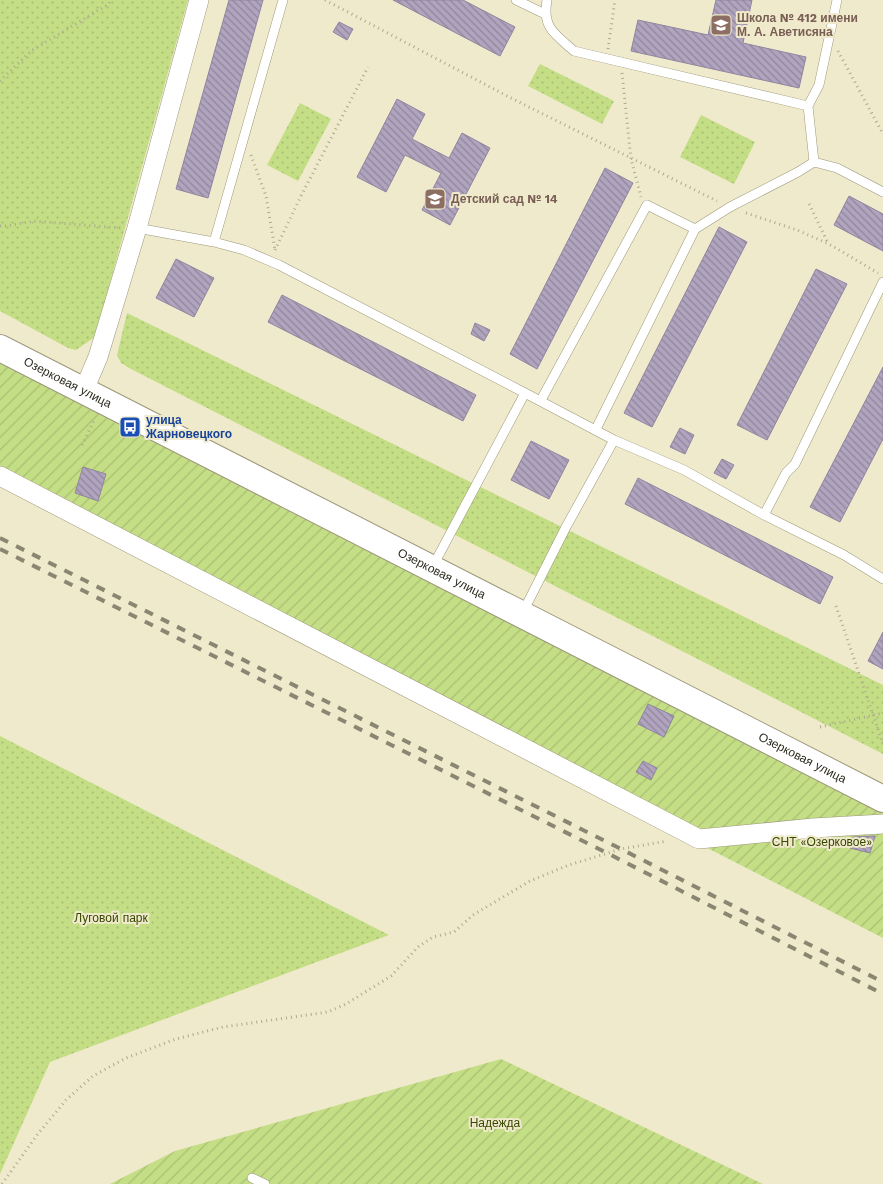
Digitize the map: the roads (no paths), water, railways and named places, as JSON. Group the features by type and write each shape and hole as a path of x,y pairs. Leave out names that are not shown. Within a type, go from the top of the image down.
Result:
{"street":[{"path":"86,384 98,357 137,228 199,0"},
{"name":"Озерковая улица","path":"0,329 86,384"},
{"name":"Озерковая улица","path":"0,348 86,384 436,561 883,799"},
{"path":"0,476 700,839 814,828 883,824"},
{"name":"Озерковая улица","path":"525,607 883,780"}],"lane":[{"path":"214,242 283,0"},
{"path":"516,0 544,14"},
{"path":"547,0 544,14 552,31 574,51 614,62 808,106"},
{"path":"814,162 808,106 819,85 838,0"},
{"path":"596,429 696,230 730,207 814,162 837,168 883,192"},
{"path":"541,400 647,205 696,230"},
{"path":"137,228 214,242 244,250 279,265 541,400 614,440 684,470 764,515 844,555 883,579"},
{"path":"764,515 786,473 795,464 883,282"},
{"path":"436,561 525,393"},
{"path":"525,607 614,440"},
{"path":"252,1178 265,1184"}],"railway":[{"path":"0,538 883,982"},
{"path":"0,549 607,853 883,994"}],"place":[{"name":"Школа № 412 имени М. А. Аветисяна","path":"721,25"},
{"name":"Детский сад № 14","path":"435,199"},
{"name":"улица Жарновецкого","path":"130,427"}],"park label":[{"name":"СНТ «Озерковое»","path":"822,842"},
{"name":"Луговой парк","path":"111,918"},
{"name":"Надежда","path":"495,1123"}]}
